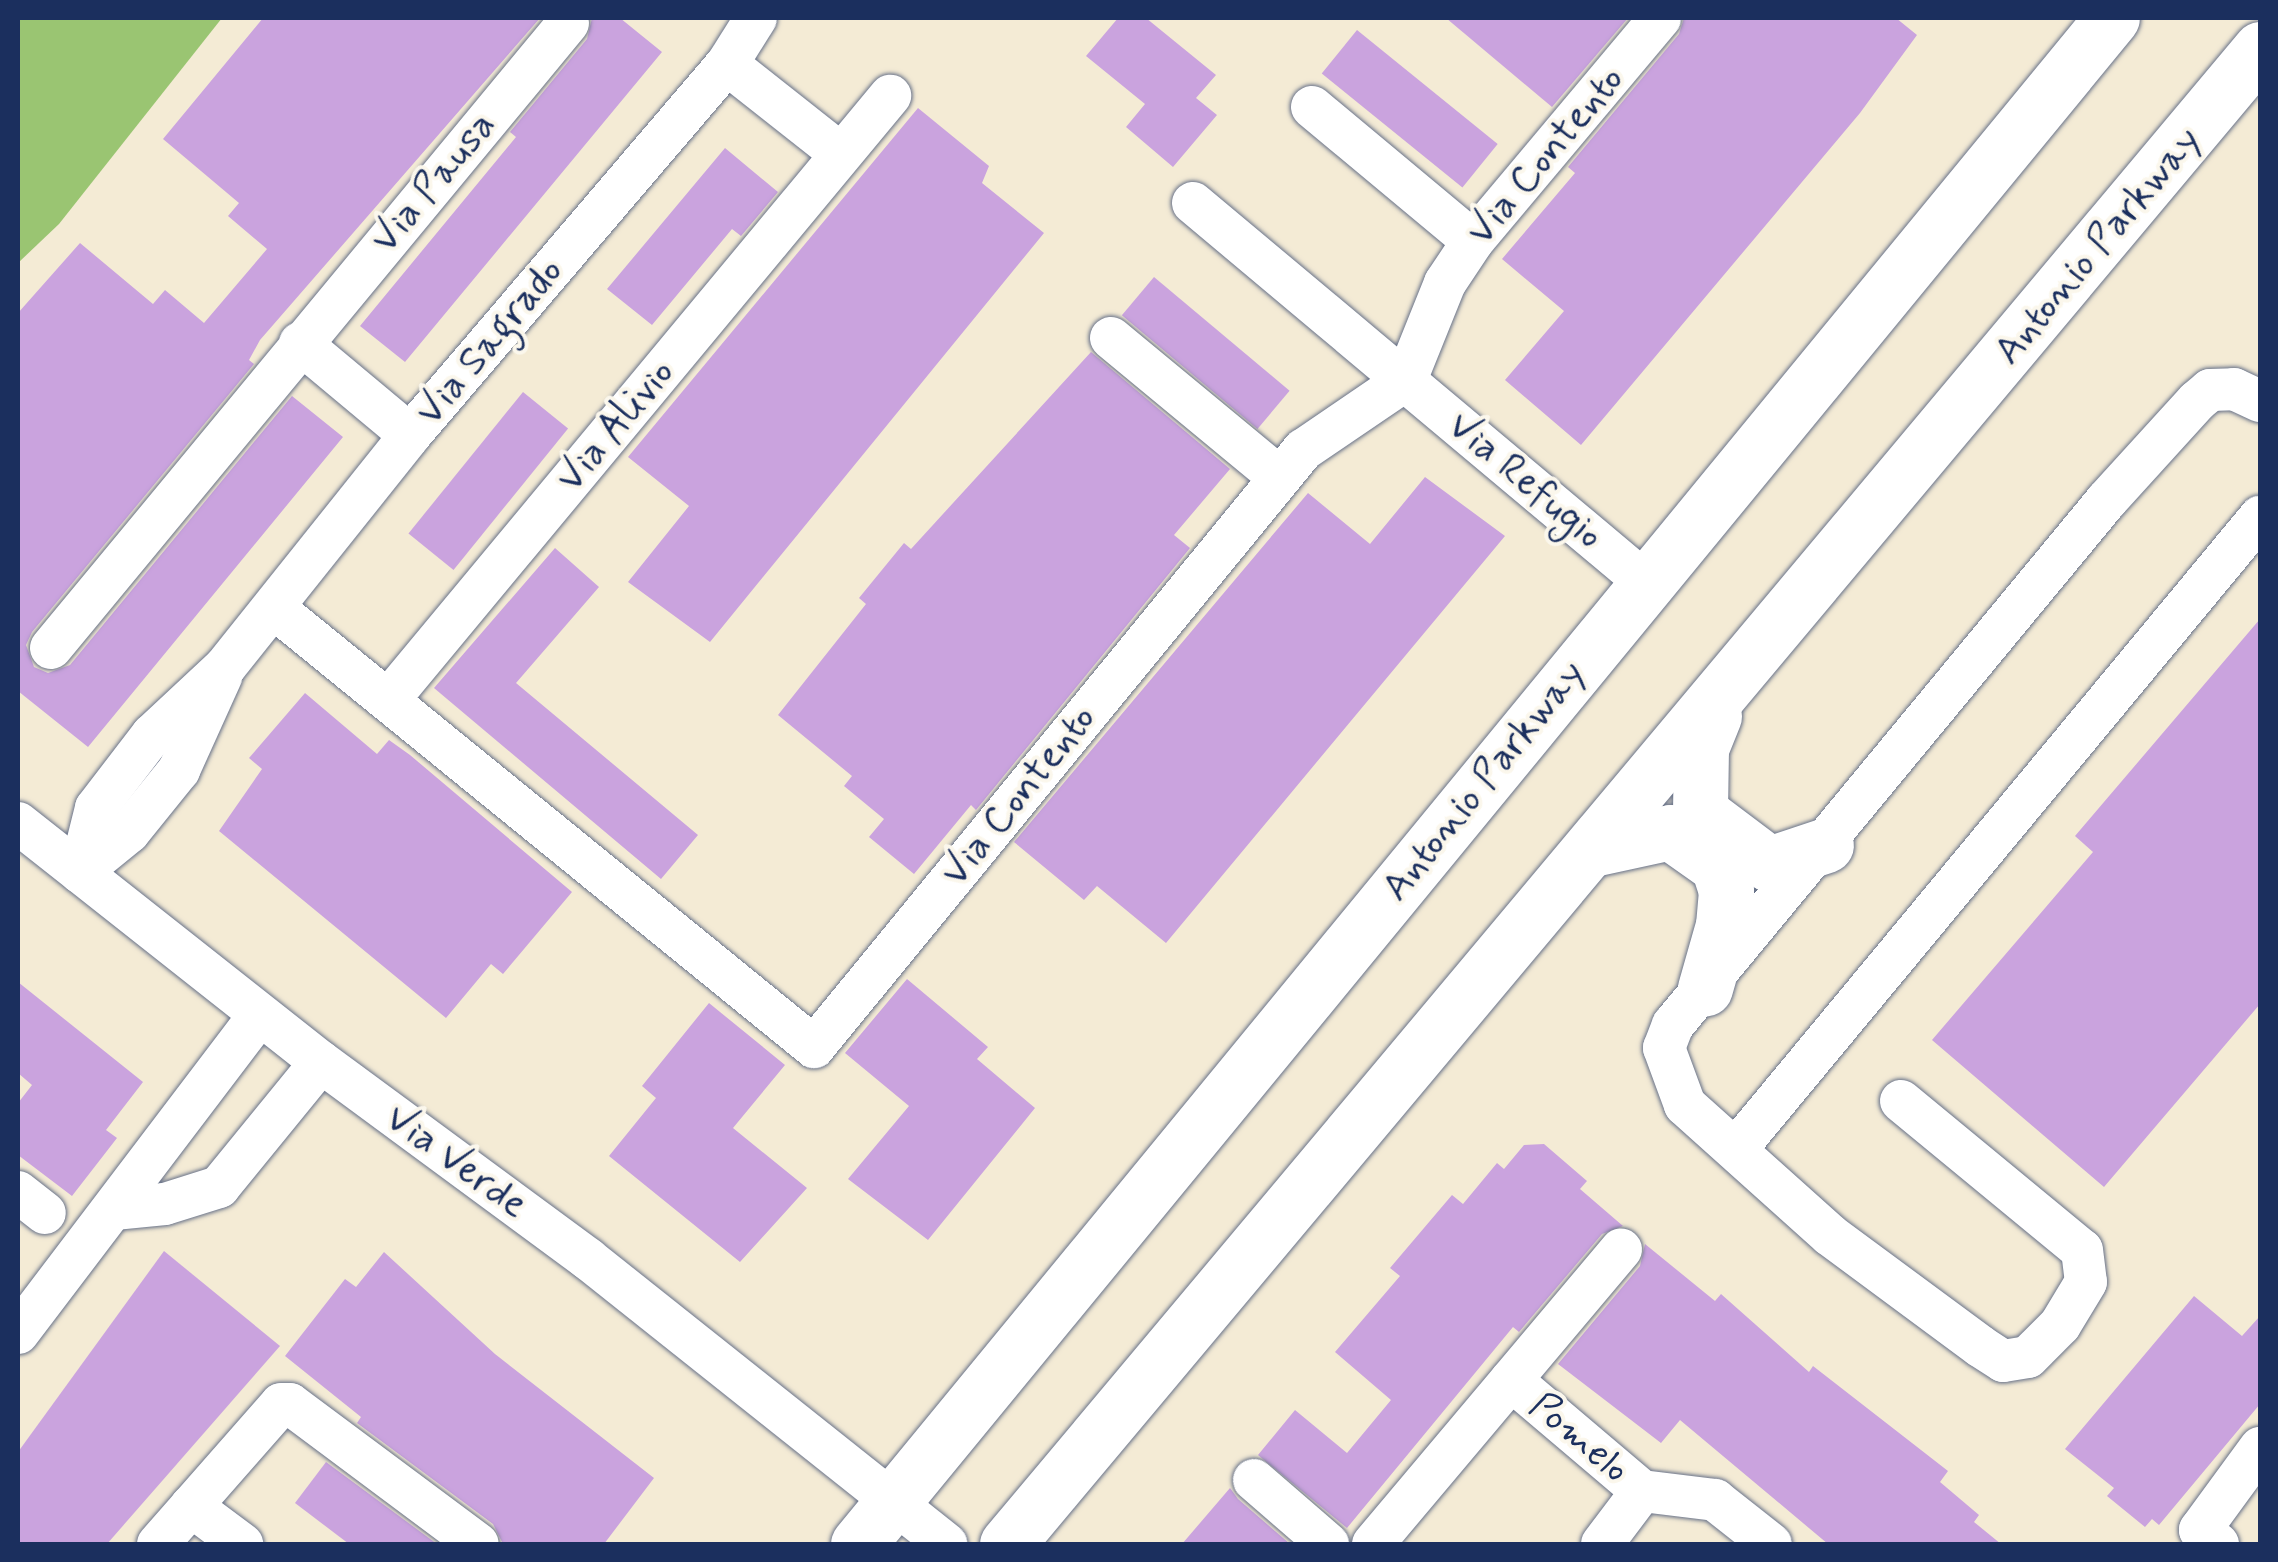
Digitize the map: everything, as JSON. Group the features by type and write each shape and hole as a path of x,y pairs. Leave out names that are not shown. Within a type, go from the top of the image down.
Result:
{"main road":[{"name":"Antonio Parkway","path":"858,1544 1189,1149 1644,581 2112,18"},
{"name":"Antonio Parkway","path":"1007,1544 2260,50"},
{"path":"1723,693 1702,748 1700,812 1769,864 1796,860 1826,845"},
{"path":"1593,848 1670,832 1718,866 1726,892 1723,925 1705,988"}],"street":[{"name":"Via Sagrado","path":"80,872 129,832 179,770 225,667 410,435 727,64 756,18"},
{"name":"Via Contento","path":"274,608 390,698 814,1047 1279,477 1303,450 1406,380 1445,282 1473,241 1660,18"},
{"name":"Via Pausa","path":"51,648 568,23"},
{"path":"727,64 841,154"},
{"name":"Via Alivio","path":"390,698 890,96"},
{"path":"1312,107 1473,241"},
{"name":"Via Refugio","path":"1193,203 1644,581"},
{"path":"1111,338 1279,477"},
{"path":"300,343 410,435"},
{"path":"1901,1101 2082,1250 2086,1282 2060,1325 2028,1357 2004,1360 1980,1346 1830,1236 1685,1104 1664,1048 1673,1026 2106,501 2196,401 2210,390 2234,389 2260,400"},
{"path":"1737,1148 2260,516"},
{"name":"Via Verde","path":"18,823 259,1015 588,1259 946,1544"},
{"path":"18,1333 259,1015"},
{"path":"114,1209 165,1204 219,1188 321,1062"},
{"name":"Pomelo","path":"1373,1544 1621,1250"},
{"name":"Pomelo","path":"1511,1380 1642,1492 1602,1544"},
{"path":"158,1544 275,1408 290,1404 478,1544"},
{"path":"2218,1544 2200,1530 2260,1448"},
{"path":"1254,1480 1328,1544"},
{"path":"1642,1492 1715,1500 1770,1544"},
{"path":"190,1506 242,1544"}],"green space":[{"path":"18,18 222,18 59,224 18,263"}],"building":[{"path":"263,18 540,18 260,340 249,360 254,364 32,632 26,645 34,667 48,673 70,665 292,396 343,437 88,747 18,691 18,313 80,243 153,304 165,290 204,323 267,249 228,216 239,203 163,139"},
{"path":"592,18 620,18 662,52 405,362 360,326 516,137 510,132 587,39"},
{"path":"1118,18 1146,18 1216,75 1196,98 1217,115 1173,167 1126,127 1145,104 1086,56"},
{"path":"1446,18 1628,18 1552,107"},
{"path":"1684,18 1896,18 1917,35 1860,113 1581,445 1505,380 1564,311 1502,259 1575,173 1568,167 1679,34"},
{"path":"1357,30 1498,144 1462,187 1322,74"},
{"path":"918,108 989,166 982,183 1044,233 710,642 628,582 689,506 628,457"},
{"path":"725,148 778,192 741,236 732,229 652,325 607,289"},
{"path":"1154,277 1290,391 1257,429 1122,315"},
{"path":"1091,352 1230,469 1174,535 1190,548 976,810 971,805 914,874 869,837 884,819 844,786 852,776 778,715 866,604 859,598 904,543 911,549"},
{"path":"523,392 568,429 454,570 408,533"},
{"path":"1425,477 1505,536 1166,943 1097,886 1084,900 1014,842 1308,493 1370,544"},
{"path":"555,548 599,587 516,683 698,835 661,879 434,688"},
{"path":"2260,619 2260,1004 2104,1187 1932,1040 2093,852 2075,836"},
{"path":"305,693 377,754 389,740 410,755 572,892 503,974 491,964 446,1018 219,831 262,769 249,758"},
{"path":"907,979 988,1047 977,1059 1035,1108 928,1240 848,1179 909,1106 845,1053"},
{"path":"18,982 143,1082 106,1130 117,1138 72,1196 18,1155 18,1103 32,1085 18,1073"},
{"path":"709,1003 785,1065 733,1128 807,1188 740,1262 609,1156 656,1098 642,1086"},
{"path":"1544,1144 1587,1181 1580,1189 1623,1226 1602,1234 1519,1332 1513,1327 1347,1528 1258,1455 1295,1410 1347,1453 1391,1400 1335,1352 1400,1276 1390,1268 1452,1195 1463,1204 1497,1163 1504,1169 1524,1145"},
{"path":"1645,1244 1715,1301 1721,1294 1809,1372 1813,1366 1948,1471 1940,1482 1979,1515 1974,1522 2001,1544 1828,1544 1680,1420 1661,1443 1558,1364 1640,1266"},
{"path":"164,1251 280,1346 107,1544 18,1544 18,1452"},
{"path":"384,1252 495,1354 654,1478 604,1544 503,1544 493,1524 357,1423 361,1417 285,1356 345,1279 356,1287"},
{"path":"2194,1296 2242,1336 2260,1316 2260,1404 2159,1525 2152,1519 2145,1527 2107,1496 2114,1488 2065,1449"},
{"path":"326,1462 437,1544 349,1544 295,1503"},
{"path":"1230,1488 1238,1499 1290,1544 1182,1544"}]}
